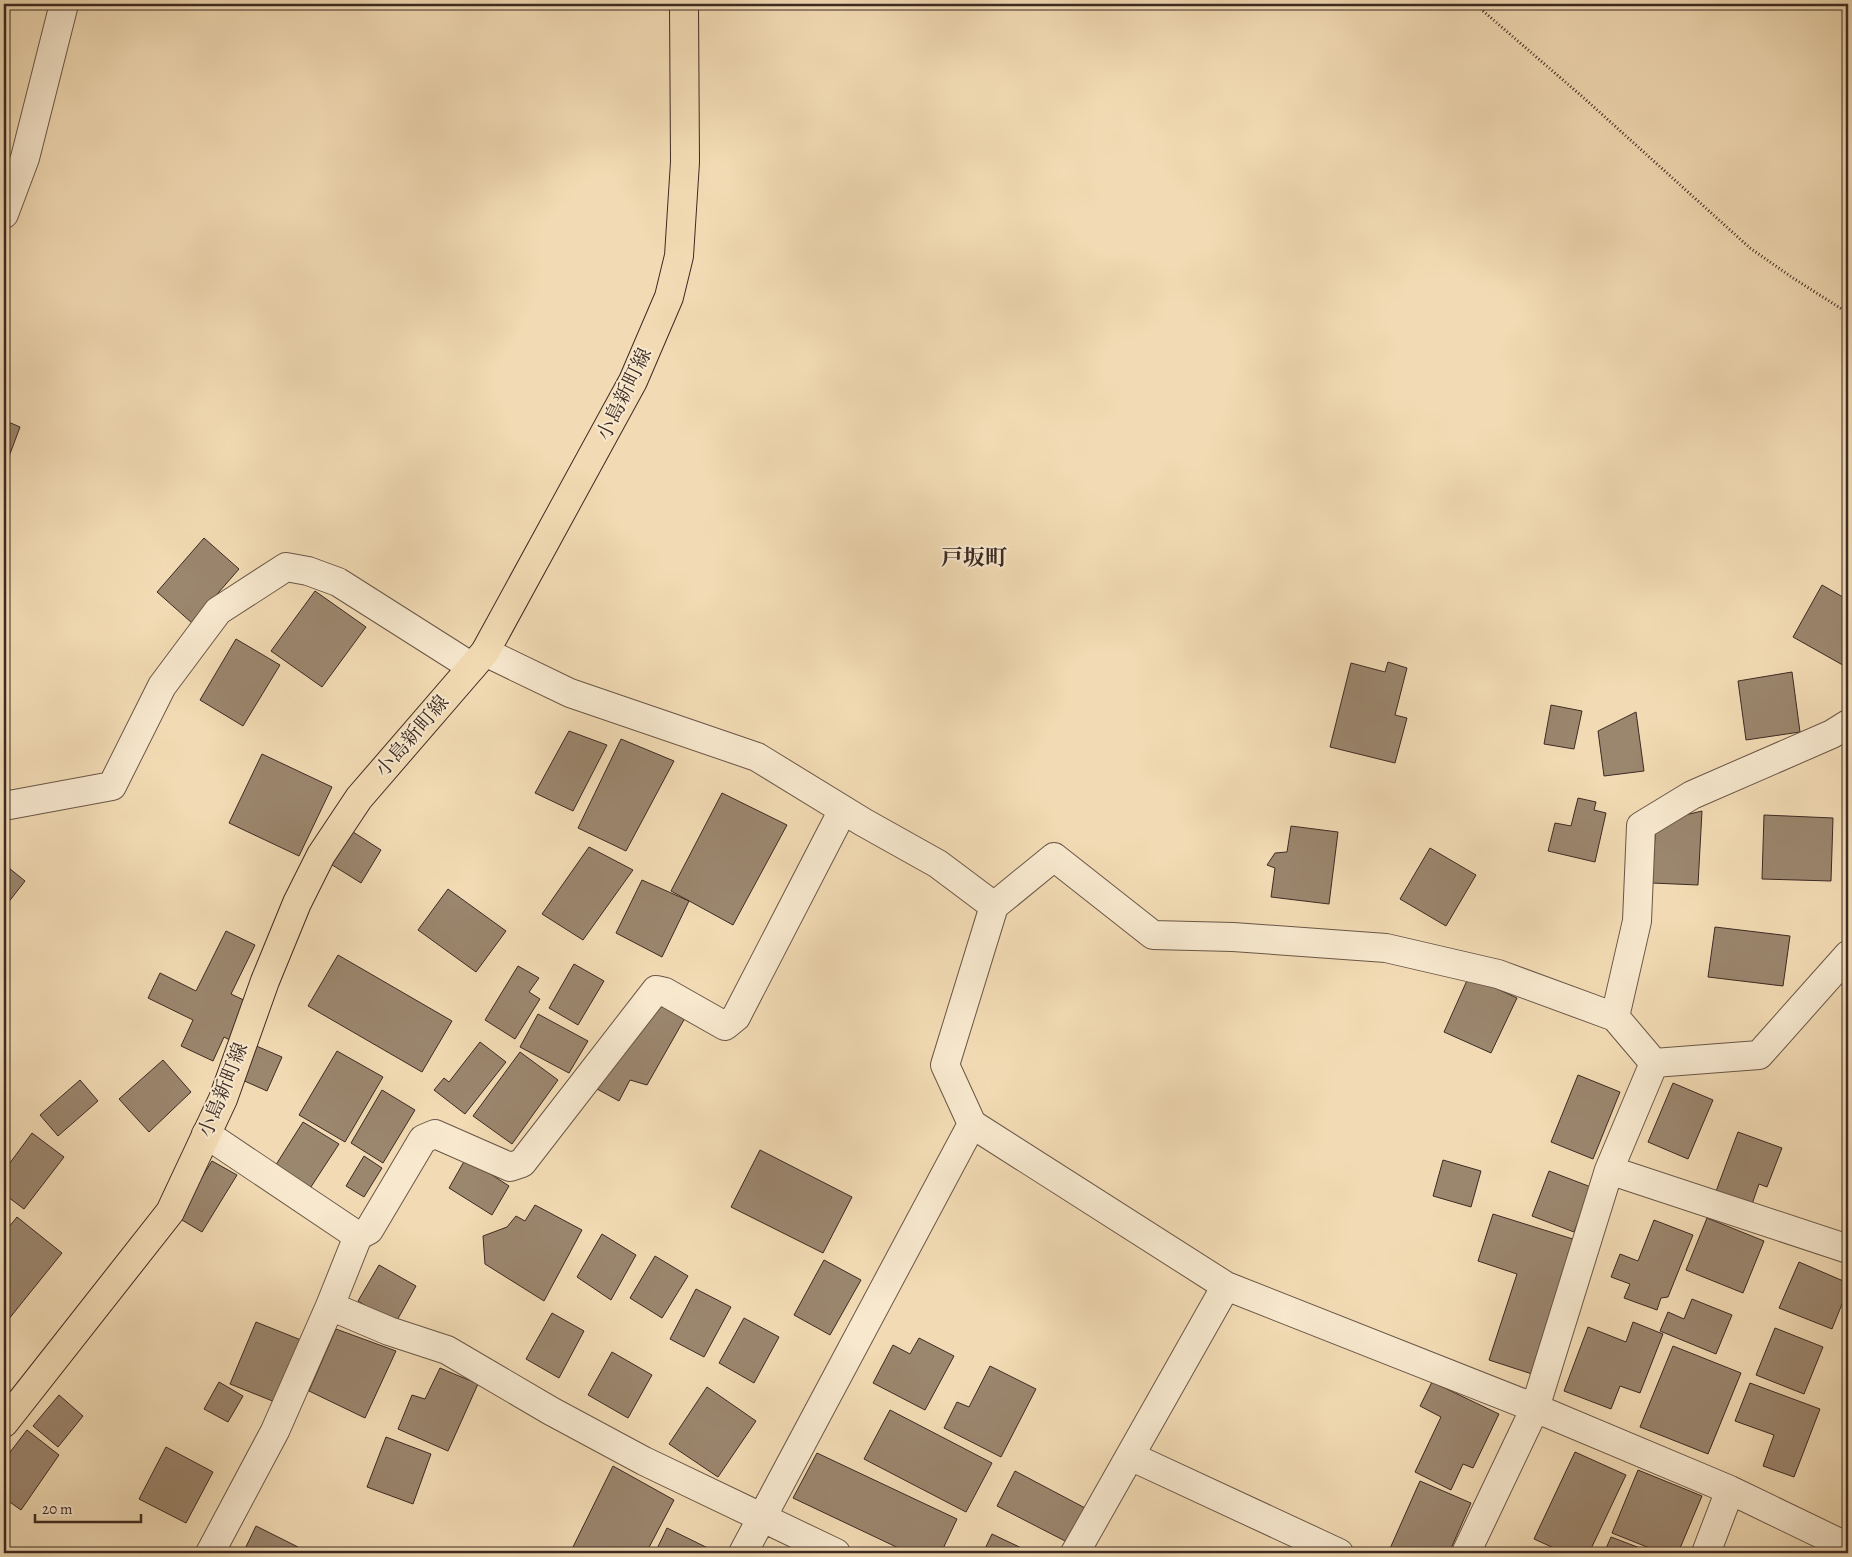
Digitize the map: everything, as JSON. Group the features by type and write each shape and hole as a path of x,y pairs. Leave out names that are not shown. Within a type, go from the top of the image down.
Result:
{"main road":[{"name":"小島新町線","path":"4,1423 170,1212 223,1099 265,981 297,903 320,855 359,798 479,659 633,381 669,297 679,256 685,162 684,4"}],"street":[{"path":"4,214 25,158 64,4"},
{"path":"4,806 112,786 162,686 218,611 286,567 308,571 338,582 479,659 570,693 757,757 843,810 938,864 994,906"},
{"path":"1615,1017 1637,922 1641,826 1692,795 1832,734 1848,724"},
{"path":"210,1553 275,1431 330,1306 358,1236 368,1230 423,1139 435,1134 510,1166 522,1163 656,990 665,992 725,1026 736,1017 843,810"},
{"path":"1654,1062 1615,1017 1498,974 1386,948 1233,937 1153,935 1054,858 994,906 945,1065 972,1124 1226,1286 1535,1408 1730,1490 1848,1547"},
{"path":"1654,1062 1759,1054 1848,955"},
{"path":"1466,1553 1535,1408 1609,1170 1654,1062"},
{"path":"743,1553 972,1124"},
{"path":"206,1134 358,1236"},
{"path":"1609,1170 1848,1250"},
{"path":"1075,1553 1226,1286"},
{"path":"330,1306 389,1331 447,1350 551,1411 636,1457 761,1519 836,1553"},
{"path":"1130,1456 1338,1553"},
{"path":"1706,1553 1730,1490"}],"path":[{"path":"1475,4 1585,99 1750,248 1848,313"}],"building":[{"path":"4,420 20,427 4,470"},
{"path":"204,538 239,569 192,623 157,592"},
{"path":"1822,585 1848,600 1848,668 1793,637"},
{"path":"315,591 366,627 322,687 271,651"},
{"path":"236,639 280,665 243,726 200,700"},
{"path":"1388,662 1407,668 1395,715 1407,718 1395,763 1330,747 1351,663 1385,672"},
{"path":"1792,672 1800,732 1746,740 1738,681"},
{"path":"1551,705 1582,711 1574,749 1544,744"},
{"path":"1636,712 1644,771 1604,776 1598,731"},
{"path":"569,731 607,745 573,811 535,793"},
{"path":"621,739 674,761 626,851 578,828"},
{"path":"262,754 332,787 299,856 229,823"},
{"path":"722,793 787,825 733,925 671,891"},
{"path":"1578,798 1596,802 1594,810 1606,813 1595,862 1548,851 1555,823 1571,826"},
{"path":"1702,811 1698,885 1652,883 1656,822"},
{"path":"1764,815 1833,818 1831,881 1762,879"},
{"path":"1291,826 1338,832 1329,904 1271,897 1275,868 1267,865 1275,853 1287,852"},
{"path":"350,830 381,850 361,883 329,863"},
{"path":"589,847 633,870 583,940 542,914"},
{"path":"1430,848 1476,875 1446,926 1400,899"},
{"path":"4,864 25,881 4,908"},
{"path":"642,880 689,901 662,957 616,933"},
{"path":"448,889 506,931 476,972 418,930"},
{"path":"1715,927 1790,936 1783,986 1708,977"},
{"path":"226,931 255,945 231,994 250,1003 232,1041 224,1037 213,1061 181,1046 193,1020 148,998 160,973 196,991"},
{"path":"338,955 452,1021 422,1072 308,1006"},
{"path":"574,964 604,981 578,1025 549,1008"},
{"path":"518,966 539,978 529,992 540,999 515,1039 485,1020"},
{"path":"1469,976 1517,998 1491,1053 1444,1032"},
{"path":"648,998 685,1018 647,1085 630,1080 619,1101 597,1089"},
{"path":"538,1014 588,1041 569,1073 520,1047"},
{"path":"480,1042 506,1062 465,1114 434,1090 444,1078 449,1082"},
{"path":"254,1045 282,1057 267,1091 240,1079"},
{"path":"337,1051 383,1077 345,1142 299,1115"},
{"path":"520,1052 558,1080 512,1144 473,1116"},
{"path":"163,1060 191,1092 149,1132 119,1099"},
{"path":"1578,1075 1620,1092 1593,1159 1551,1142"},
{"path":"80,1080 98,1101 58,1136 40,1115"},
{"path":"1673,1083 1713,1100 1688,1159 1648,1142"},
{"path":"382,1090 415,1110 383,1163 351,1143"},
{"path":"303,1122 339,1144 307,1193 272,1171"},
{"path":"1738,1132 1782,1148 1767,1187 1759,1184 1751,1207 1715,1194"},
{"path":"32,1133 64,1157 24,1209 4,1194 4,1171"},
{"path":"760,1150 852,1197 823,1253 731,1207"},
{"path":"364,1156 382,1168 364,1197 346,1186"},
{"path":"466,1158 509,1186 492,1215 449,1188"},
{"path":"1443,1160 1481,1171 1471,1207 1433,1196"},
{"path":"212,1161 237,1175 202,1232 177,1217"},
{"path":"1549,1171 1591,1187 1574,1232 1532,1216"},
{"path":"535,1205 582,1230 544,1301 485,1264 483,1236 507,1227 516,1216 525,1221"},
{"path":"1493,1214 1576,1240 1532,1374 1489,1360 1517,1274 1478,1261"},
{"path":"17,1217 62,1253 4,1325 4,1233"},
{"path":"1707,1218 1764,1241 1743,1293 1686,1270"},
{"path":"1654,1220 1693,1235 1668,1297 1661,1298 1657,1310 1624,1298 1630,1284 1611,1277 1620,1254 1638,1261"},
{"path":"602,1234 636,1255 611,1300 577,1277"},
{"path":"655,1256 688,1276 662,1318 630,1298"},
{"path":"824,1260 861,1280 830,1335 794,1315"},
{"path":"1799,1262 1848,1283 1848,1289 1832,1329 1779,1308"},
{"path":"379,1265 416,1286 395,1324 358,1301"},
{"path":"696,1289 731,1307 704,1357 670,1339"},
{"path":"1692,1299 1732,1315 1716,1354 1660,1331 1668,1312 1684,1319"},
{"path":"552,1313 584,1331 559,1378 526,1359"},
{"path":"744,1318 779,1337 754,1383 719,1363"},
{"path":"256,1322 301,1340 275,1402 230,1384"},
{"path":"1633,1322 1663,1334 1640,1393 1620,1386 1611,1409 1564,1391 1588,1327 1626,1342"},
{"path":"1775,1328 1823,1347 1804,1394 1756,1375"},
{"path":"336,1329 396,1351 365,1418 309,1391"},
{"path":"919,1338 954,1356 925,1410 873,1383 893,1345 910,1354"},
{"path":"1673,1346 1741,1373 1708,1454 1640,1427"},
{"path":"612,1352 652,1375 628,1418 588,1395"},
{"path":"990,1366 1036,1389 1001,1457 944,1428 957,1402 969,1407"},
{"path":"440,1368 478,1384 448,1451 398,1429 412,1395 425,1399"},
{"path":"219,1382 243,1396 228,1422 204,1409"},
{"path":"1432,1382 1499,1414 1473,1468 1463,1464 1451,1490 1415,1472 1441,1417 1420,1406"},
{"path":"1750,1383 1820,1409 1794,1477 1763,1466 1774,1435 1735,1421"},
{"path":"707,1387 756,1421 718,1477 669,1444"},
{"path":"59,1395 83,1416 58,1447 33,1426"},
{"path":"890,1410 992,1463 966,1512 864,1459"},
{"path":"27,1430 59,1455 21,1510 4,1498 4,1460"},
{"path":"386,1437 431,1454 413,1504 367,1487"},
{"path":"166,1447 213,1472 186,1523 139,1499"},
{"path":"1575,1452 1626,1475 1589,1553 1565,1553 1534,1539"},
{"path":"817,1453 957,1519 941,1553 909,1553 793,1498"},
{"path":"613,1466 674,1500 646,1553 570,1553"},
{"path":"1638,1470 1702,1496 1678,1553 1662,1553 1612,1533"},
{"path":"1015,1471 1087,1509 1069,1543 997,1506"},
{"path":"1420,1481 1471,1503 1449,1553 1388,1553"},
{"path":"256,1526 298,1547 295,1553 243,1553"},
{"path":"667,1528 718,1553 655,1553"},
{"path":"992,1534 1032,1553 983,1553"},
{"path":"1611,1537 1653,1553 1604,1553"}],"district":[{"name":"戸坂町","path":"974,558"}]}
